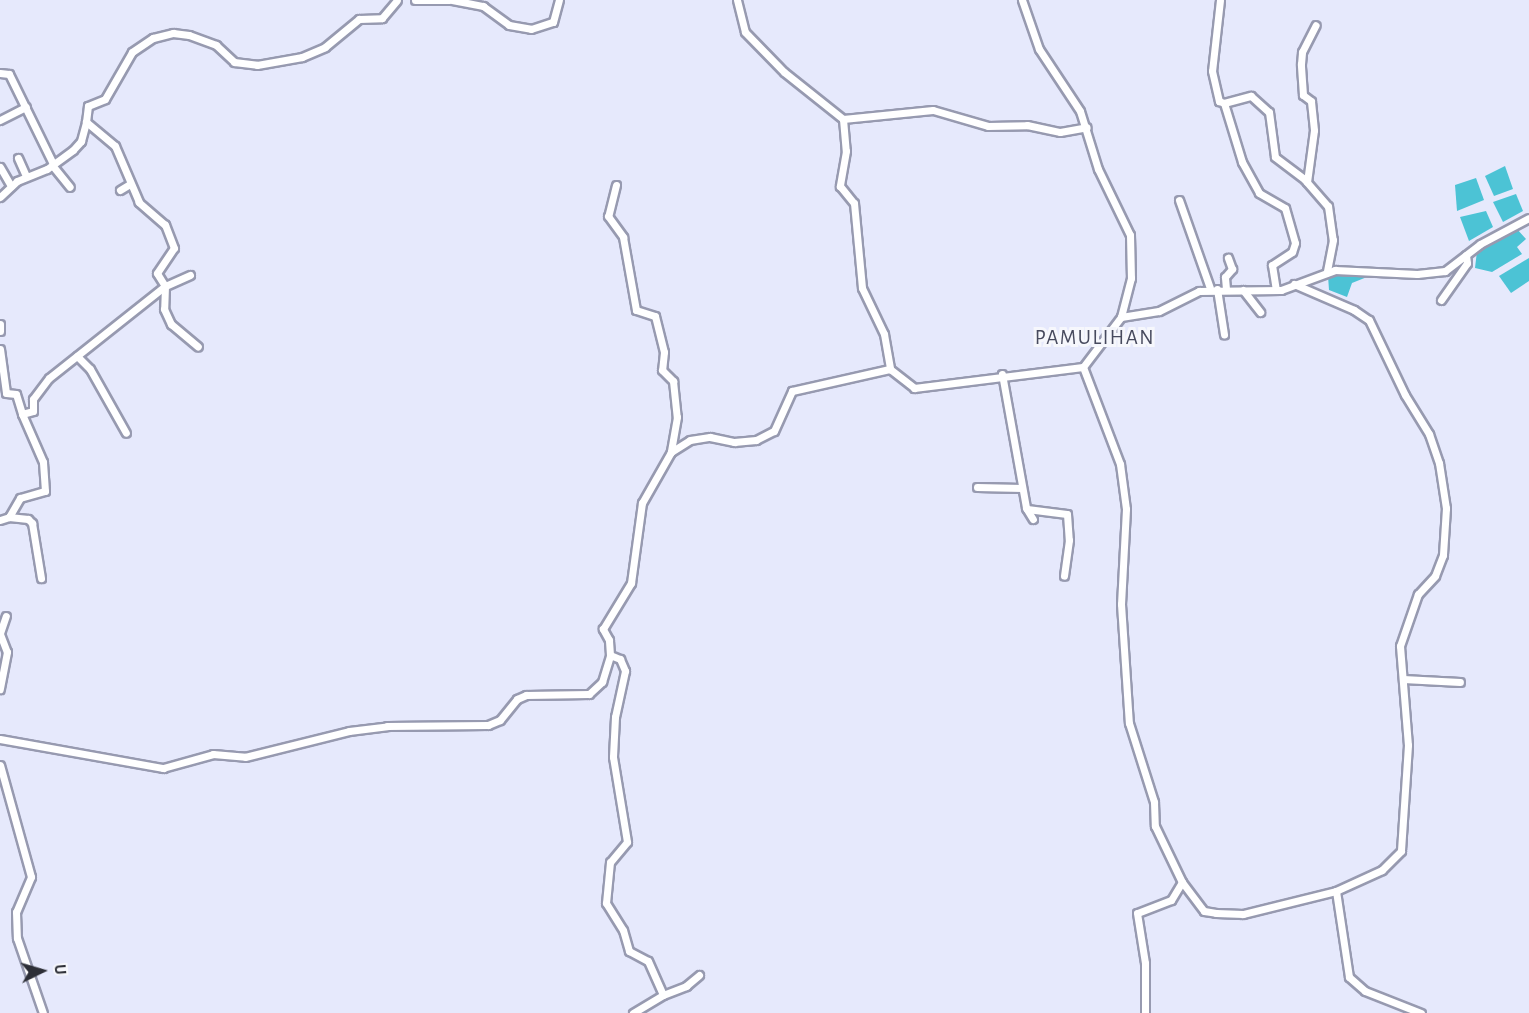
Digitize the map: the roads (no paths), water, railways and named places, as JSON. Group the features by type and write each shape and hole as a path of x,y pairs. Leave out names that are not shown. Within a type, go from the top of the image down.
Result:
{"street":[{"path":"0,197 26,176 53,165 81,141 88,106 105,99 132,52 153,38 189,35 216,45 234,62 256,65 302,57 325,47 359,19 381,18 397,0"},
{"path":"415,0 451,0 483,6 509,25 531,29 553,22 559,0"},
{"path":"737,0 745,32 784,72 843,119 933,110 988,126 1027,125 1060,132 1087,127"},
{"path":"843,119 846,151 840,186 854,203 862,288 884,334 890,369 914,388 1002,374 1083,367 1121,317 1131,278 1130,235 1098,169 1087,127 1039,49 1022,0"},
{"path":"1220,0 1212,71 1219,101 1224,103 1253,97 1270,113 1275,157 1307,182 1331,212 1333,240 1327,272"},
{"path":"1307,182 1314,130 1311,101 1303,95 1301,63 1302,52 1316,25"},
{"path":"0,73 8,73 53,165 70,187"},
{"path":"1224,103 1242,162 1259,193 1285,208 1290,220 1295,249 1272,265 1276,290"},
{"path":"0,120 26,107"},
{"path":"86,123 115,146 139,202 155,212 172,237 174,248 157,273 165,286 164,309 171,324 198,347"},
{"path":"18,158 26,176"},
{"path":"0,167 11,186"},
{"path":"120,190 130,184"},
{"path":"0,739 163,768 213,754 245,757 349,731 387,726 488,725 500,720 517,699 526,695 589,694 602,682 610,655 609,640 603,629 631,583 642,503 671,452 677,417 673,381 663,371 664,352 655,316 636,310 623,237 608,216 616,185"},
{"path":"1179,200 1214,288 1224,334"},
{"path":"1121,317 1159,311 1214,288 1276,290 1327,272 1429,274 1445,271 1466,255 1529,218"},
{"path":"1441,300 1467,263 1466,255"},
{"path":"1226,289 1224,278 1232,269 1228,258"},
{"path":"22,414 33,411 33,399 50,378 76,356 165,286 190,275"},
{"path":"1083,367 1120,464 1126,510 1121,604 1129,723 1154,802 1155,826 1182,882 1204,911 1216,913 1243,914 1336,891 1382,870 1401,851 1408,745 1401,635 1418,594 1435,576 1443,555 1446,508 1439,463 1429,434 1405,395 1369,320 1354,310 1294,285"},
{"path":"1243,290 1260,312"},
{"path":"0,324 0,331"},
{"path":"0,349 6,393 15,394 43,462 45,490 20,498 9,517"},
{"path":"76,356 87,365 126,433"},
{"path":"671,452 699,438 756,440 774,431 792,391 890,369"},
{"path":"1002,374 1026,509 1033,519"},
{"path":"976,487 1022,488"},
{"path":"1026,509 1067,514 1069,540 1064,576"},
{"path":"0,520 9,517 28,519 32,523 41,578"},
{"path":"0,689 8,652 0,634 6,616"},
{"path":"610,655 620,659 625,671 614,724 613,757 627,842 610,862 606,903 623,930 629,951 648,962 663,995"},
{"path":"1403,679 1460,682"},
{"path":"0,765 31,877 16,912 15,931 43,1013"},
{"path":"1145,1013 1145,963 1137,913 1170,900 1182,882"},
{"path":"1336,891 1349,977 1365,991 1421,1013"},
{"path":"633,1013 663,995 686,986 699,975"}],"water":[{"path":"1505,166 1513,189 1494,196 1485,176"},
{"path":"1476,178 1484,200 1457,211 1455,185"},
{"path":"1516,194 1523,211 1503,222 1493,202"},
{"path":"1486,211 1493,227 1469,241 1460,217"},
{"path":"1516,228 1526,239 1517,247 1522,254 1492,272 1475,268 1477,251"},
{"path":"1529,258 1529,281 1511,293 1499,276"},
{"path":"1366,273 1367,277 1352,283 1347,297 1329,290 1328,276"}],"district":[{"name":"PAMULIHAN","path":"1095,338"}]}
